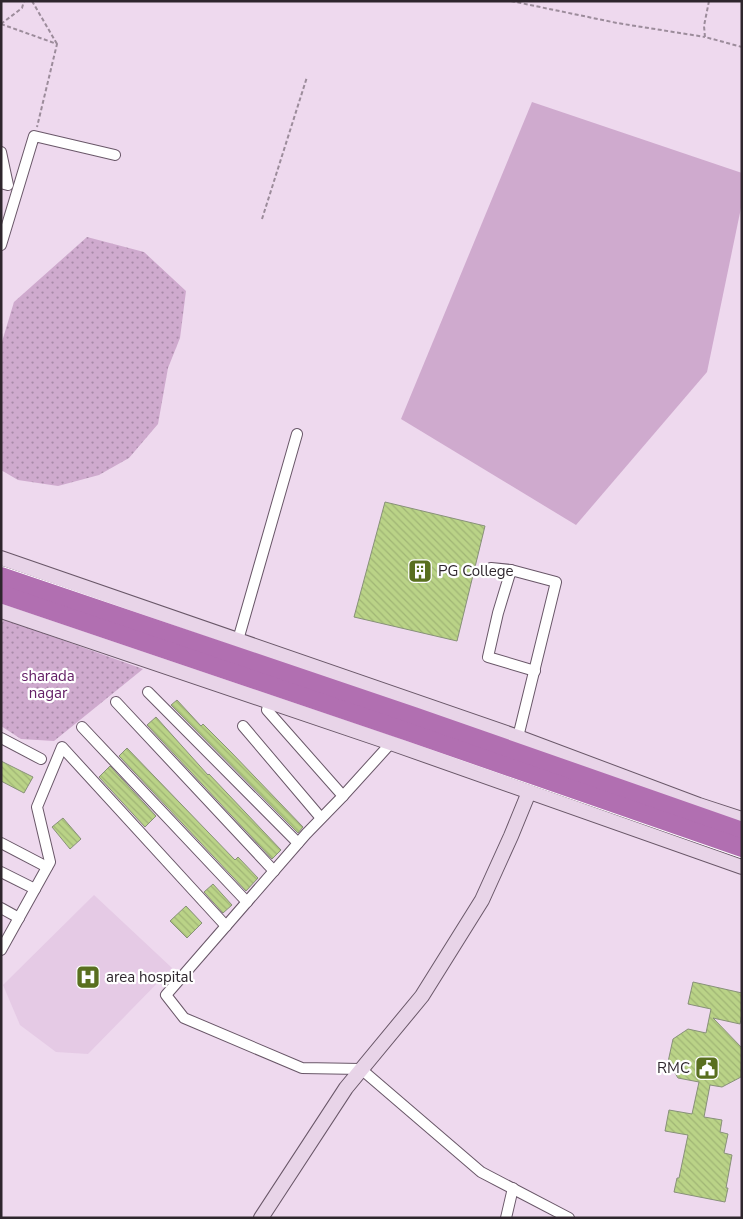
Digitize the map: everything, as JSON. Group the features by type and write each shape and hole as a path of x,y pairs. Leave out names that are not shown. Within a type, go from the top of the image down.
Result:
{"highway":[{"path":"1,576 236,647 742,848"},
{"path":"1,594 558,776"},
{"path":"582,785 697,810 742,830"}],"street":[{"path":"1,245 34,136 115,155"},
{"path":"1,152 8,185 1,183"},
{"path":"236,647 297,434"},
{"path":"1,558 236,647 518,737 558,776 582,785 742,867"},
{"path":"491,568 511,570 556,582 518,737"},
{"path":"511,570 498,613 488,657 534,671"},
{"path":"1,611 391,743 529,792"},
{"path":"148,692 298,843"},
{"path":"116,702 274,871"},
{"path":"269,702 267,710 343,796"},
{"path":"244,726 321,818"},
{"path":"82,727 246,902"},
{"path":"1,738 41,759"},
{"path":"391,743 298,843 166,995 184,1018 302,1068 361,1069 425,1126 481,1172 569,1218"},
{"path":"3,944 50,862 37,807 62,747 226,926"},
{"path":"261,1218 346,1088 422,996 482,900 529,792 558,776"},
{"path":"697,810 742,819"},
{"path":"1,843 46,867"},
{"path":"1,872 35,889"},
{"path":"1,908 19,918"},
{"path":"506,1218 513,1188"}],"path":[{"path":"24,1 22,8 1,24 57,44"},
{"path":"32,1 57,44 34,136"},
{"path":"511,1 616,23 705,37 742,47"},
{"path":"705,37 704,26 709,1"},
{"path":"262,219 308,76"}],"shaded area":[{"name":"area hospital","path":"94,895 172,968 88,1054 56,1052 20,1025 3,985"}],"green space":[{"path":"532,102 742,173 742,203 707,372 576,525 401,419"},
{"path":"87,237 144,252 186,291 180,338 168,368 158,424 129,458 99,475 58,486 18,480 1,470 1,345 14,302"},
{"name":"sharada nagar","path":"4,619 143,669 54,741 21,739 1,726 1,625"}],"building":[{"name":"PG College","path":"385,502 485,526 457,641 354,617"},
{"path":"177,700 201,726 203,724 231,752 303,827 298,833 171,705"},
{"path":"156,717 208,775 281,850 272,859 147,725"},
{"path":"127,748 235,860 238,857 258,878 246,891 119,756"},
{"path":"1,761 33,777 24,793 1,781"},
{"path":"110,766 156,816 145,827 99,777"},
{"path":"63,818 81,839 70,849 52,827"},
{"path":"213,884 232,905 223,913 204,892"},
{"path":"186,906 202,923 187,938 170,921"},
{"name":"RMC","path":"693,982 742,993 740,1024 713,1018 742,1048 741,1077 722,1087 710,1085 704,1117 722,1120 720,1132 728,1134 724,1153 732,1155 725,1202 674,1192 677,1178 679,1178 688,1135 665,1131 669,1110 692,1114 699,1082 678,1078 668,1062 673,1039 688,1029 706,1033 711,1009 688,1004"}],"place":[{"name":"PG College","path":"420,571"},
{"name":"area hospital","path":"88,977"},
{"name":"RMC","path":"707,1068"}]}
